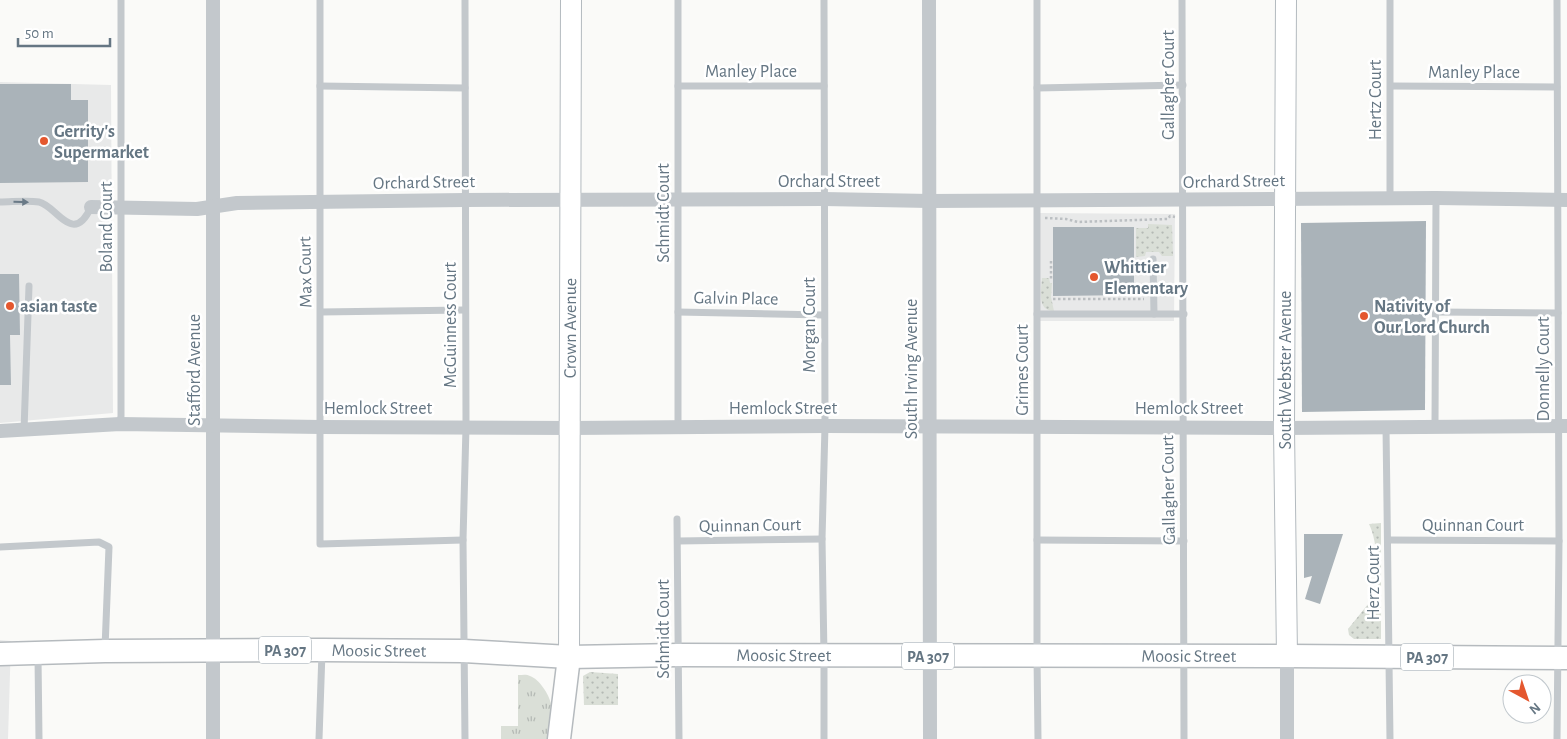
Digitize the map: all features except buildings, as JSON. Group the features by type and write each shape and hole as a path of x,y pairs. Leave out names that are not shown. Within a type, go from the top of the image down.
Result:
{"main road":[{"name":"Crown Avenue","path":"570,657 571,0"},
{"name":"South Webster Avenue","path":"1286,0 1284,428 1287,656"},
{"name":"Moosic Street","path":"0,654 105,651 322,650 464,651 570,657 824,655 1562,658"},
{"path":"560,739 570,657"}],"street":[{"name":"Stafford Avenue","path":"213,0 213,739"},
{"name":"South Irving Avenue","path":"929,0 930,739"},
{"name":"Orchard Street","path":"91,207 197,209 237,203 571,199 930,201 1436,198 1562,200"},
{"name":"Hemlock Street","path":"0,431 120,424 571,428 1562,426"},
{"name":"South Webster Avenue","path":"1287,656 1287,739"},
{"path":"565,701 569,739"}],"lane":[{"name":"Boland Court","path":"120,424 121,0"},
{"name":"Max Court","path":"320,0 320,544 463,540"},
{"name":"McGuinness Court","path":"465,0 464,310 466,427 463,540 465,739"},
{"name":"Schmidt Court","path":"678,0 678,427"},
{"name":"Morgan Court","path":"824,0 823,315 825,426 822,539 824,739"},
{"name":"Grimes Court","path":"1037,0 1038,739"},
{"name":"Gallagher Court","path":"1182,0 1184,739"},
{"name":"Hertz Court","path":"1390,0 1390,199"},
{"name":"Donnelly Court","path":"1557,0 1557,87 1562,200 1558,312 1562,426 1559,541 1562,658 1557,739"},
{"path":"1037,88 1183,84"},
{"path":"320,86 465,88"},
{"name":"Manley Place","path":"678,86 824,86"},
{"name":"Manley Place","path":"1391,86 1557,87"},
{"path":"1435,425 1436,198"},
{"path":"0,202 41,202 67,223 76,223 82,220 88,214 91,207"},
{"path":"1153,259 1154,314"},
{"path":"24,430 29,286"},
{"path":"321,312 464,310"},
{"name":"Galvin Place","path":"678,312 823,315"},
{"path":"1436,312 1558,312"},
{"path":"1037,314 1184,314"},
{"name":"Herz Court","path":"1386,427 1390,739"},
{"name":"Schmidt Court","path":"677,519 679,739"},
{"name":"Quinnan Court","path":"678,541 822,539"},
{"path":"1037,540 1184,540"},
{"name":"Quinnan Court","path":"1388,540 1559,541"},
{"path":"0,547 99,542 109,547 105,651"},
{"path":"319,739 322,650"},
{"path":"38,652 39,739"}],"path":[{"path":"1045,218 1066,219 1078,222 1168,219 1170,216 1183,218"},
{"path":"1051,261 1051,282"},
{"path":"1053,299 1154,299"}],"shaded area":[{"path":"0,82 111,85 113,413 0,423"},
{"path":"1040,213 1175,214 1174,321 1039,321"},
{"path":"0,640 11,641 8,739 0,739"}],"green space":[{"path":"1148,224 1172,225 1173,256 1162,256 1159,252 1146,252 1145,256 1136,257 1136,228 1148,228"},
{"path":"1042,278 1049,278 1050,283 1052,283 1051,297 1054,311 1045,308 1042,304"},
{"path":"1381,523 1381,639 1354,639 1349,635 1348,629 1377,593 1376,549 1369,524"},
{"path":"590,672 618,674 618,705 584,705 583,676"},
{"path":"518,675 527,675 533,678 543,687 548,696 552,713 547,739 501,739 501,726 518,726"}],"place":[{"name":"Gerrity's Supermarket","path":"44,141"},
{"name":"Whittier Elementary","path":"1094,277"},
{"name":"asian taste","path":"10,306"},
{"name":"Nativity of Our Lord Church","path":"1364,316"}]}
